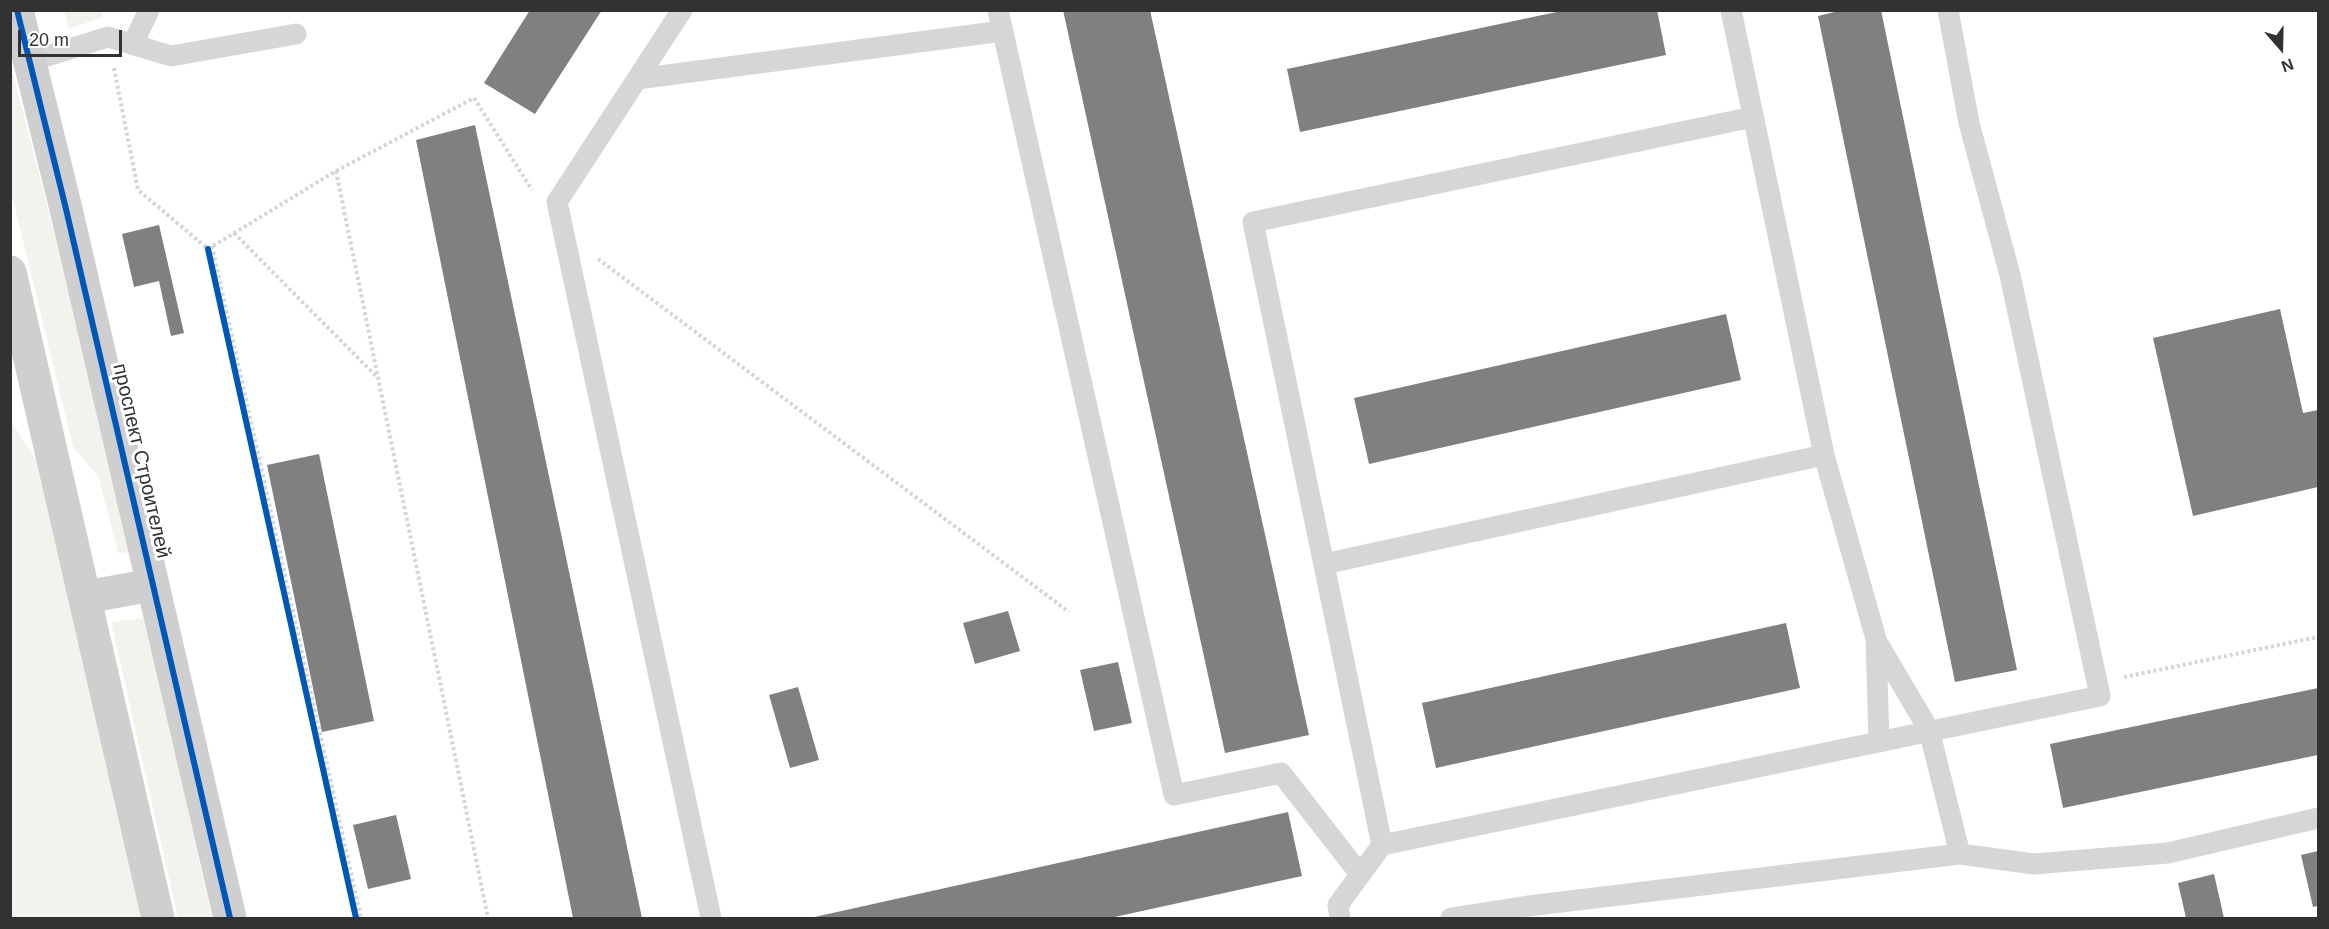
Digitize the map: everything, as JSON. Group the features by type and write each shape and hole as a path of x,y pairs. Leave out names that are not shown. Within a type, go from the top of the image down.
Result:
{"street":[{"name":"проспект Строителей","path":"17,10 31,61 230,918"},
{"path":"10,272 158,918"},
{"path":"86,597 152,585"}],"lane":[{"path":"133,44 149,10"},
{"path":"682,10 557,202 711,918"},
{"path":"1731,10 1824,455 1876,639 1879,741"},
{"path":"1340,918 1338,905 1382,845 2100,696 2010,275 1969,123 1948,10"},
{"path":"637,80 1000,21 1174,795 1281,773 1360,874"},
{"path":"31,61 108,38 171,56 296,34"},
{"path":"1382,845 1253,222 1753,117"},
{"path":"1324,564 1824,455"},
{"path":"1876,639 1929,730 1960,854"},
{"path":"1451,918 1528,906 1960,854 2034,864 2168,853 2319,818"}],"path":[{"path":"108,38 138,190 210,247 361,918"},
{"path":"210,247 336,171 474,98 533,192"},
{"path":"336,171 488,918"},
{"path":"234,233 379,379"},
{"path":"565,240 590,253 1069,612"},
{"path":"210,247 356,918"},
{"path":"2097,682 2319,637"}],"shaded area":[{"path":"64,11 102,11 103,17 69,29"},
{"path":"10,62 131,552 118,553 99,478 73,447 11,191"},
{"path":"10,420 36,460 143,918 11,918"},
{"path":"145,618 212,918 178,918 111,622"}],"building":[{"path":"530,10 602,10 535,114 484,83"},
{"path":"1063,10 1150,10 1309,735 1225,753"},
{"path":"1566,10 1657,10 1666,55 1300,132 1287,69"},
{"path":"1843,10 1881,10 2017,670 1955,682 1818,16"},
{"path":"475,125 642,918 573,918 416,140"},
{"path":"159,225 184,333 171,336 159,281 134,287 122,234"},
{"path":"2280,309 2303,413 2318,410 2318,487 2193,516 2153,338"},
{"path":"1726,314 1741,380 1369,464 1354,398"},
{"path":"319,454 374,721 322,732 267,465"},
{"path":"1008,611 1020,651 975,664 963,623"},
{"path":"1786,623 1800,688 1436,768 1422,703"},
{"path":"1118,662 1132,723 1094,731 1080,670"},
{"path":"798,687 819,760 790,768 769,695"},
{"path":"2318,688 2318,755 2063,808 2050,744"},
{"path":"1288,812 1302,876 1110,918 810,918"},
{"path":"396,815 411,879 368,889 353,825"},
{"path":"2318,851 2318,906 2313,907 2301,855"},
{"path":"2214,874 2224,918 2186,918 2178,883"}],"cycle path":[{"path":"17,10 66,209 230,918"},
{"path":"208,249 356,918"}]}
